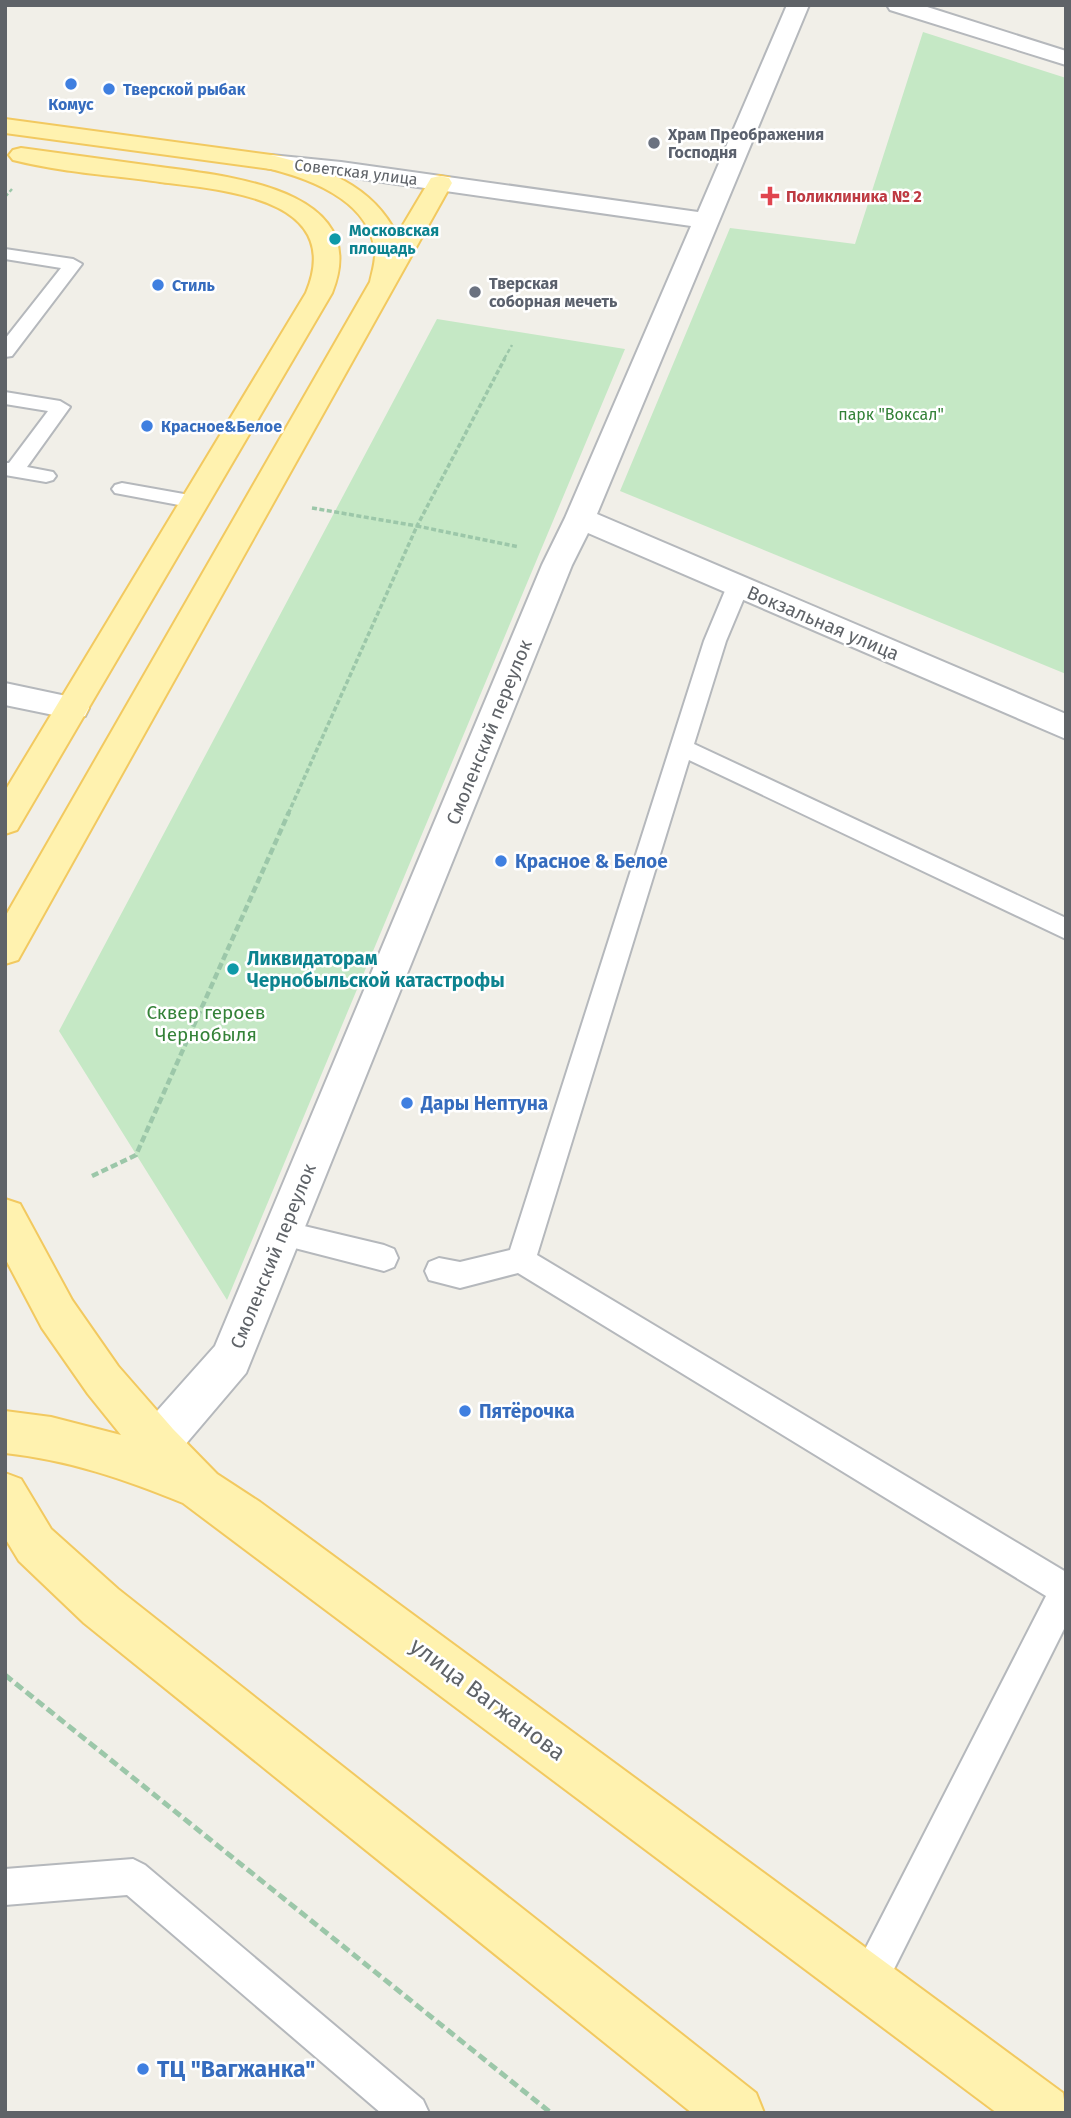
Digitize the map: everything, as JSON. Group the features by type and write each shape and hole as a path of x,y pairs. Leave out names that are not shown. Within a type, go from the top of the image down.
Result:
{"main road":[{"name":"Советская улица","path":"5,126 271,162"},
{"path":"5,153 246,188 285,202 314,223 326,243 328,271 319,293 195,502 62,705 5,821"},
{"path":"271,162 299,169 335,184 371,212 382,228 388,245 388,263 383,282"},
{"path":"5,950 440,183"},
{"name":"улица Вагжанова","path":"5,1217 57,1314 103,1380 157,1444 201,1489 244,1518 1043,2113"},
{"path":"5,1432 86,1447 156,1469 201,1489"},
{"path":"5,1495 20,1540 736,2113"}],"street":[{"name":"Смоленский переулок","path":"157,1444 231,1359 561,556 580,518 798,5"},
{"path":"898,5 1066,58"},
{"name":"Советская улица","path":"271,162 341,169 707,221"},
{"name":"Вокзальная улица","path":"580,518 1066,727"},
{"path":"5,694 62,705"}],"lane":[{"path":"5,254 74,264 5,352"},
{"path":"5,398 60,407 10,470 46,476"},
{"path":"122,489 195,502"},
{"path":"520,1260 715,641 738,586"},
{"path":"683,748 1066,929"},
{"path":"283,1233 384,1258"},
{"path":"439,1271 460,1275 520,1260 1066,1590 868,1982"},
{"path":"5,1887 133,1877 410,2113"}],"path":[{"path":"92,1176 136,1155 417,526 512,345"},
{"path":"312,508 417,526 561,556"},
{"path":"5,1675 551,2113"}],"green space":[{"name":"парк \"Воксал\"","path":"923,32 1066,78 1066,674 620,491 730,228 855,244"},
{"name":"Сквер героев Чернобыля","path":"437,319 625,349 227,1300 59,1031"}],"place":[{"name":"Комус","path":"71,84"},
{"name":"Тверской рыбак","path":"109,89"},
{"name":"Храм Преображения Господня","path":"654,143"},
{"name":"Поликлиника № 2","path":"770,196"},
{"name":"Московская площадь","path":"335,239"},
{"name":"Стиль","path":"158,285"},
{"name":"Тверская соборная мечеть","path":"475,292"},
{"name":"Красное&Белое","path":"147,426"},
{"name":"Красное & Белое","path":"501,861"},
{"name":"Ликвидаторам Чернобыльской катастрофы","path":"233,969"},
{"name":"Дары Нептуна","path":"407,1103"},
{"name":"Пятёрочка","path":"465,1411"},
{"name":"ТЦ \"Вагжанка\"","path":"143,2069"}]}
